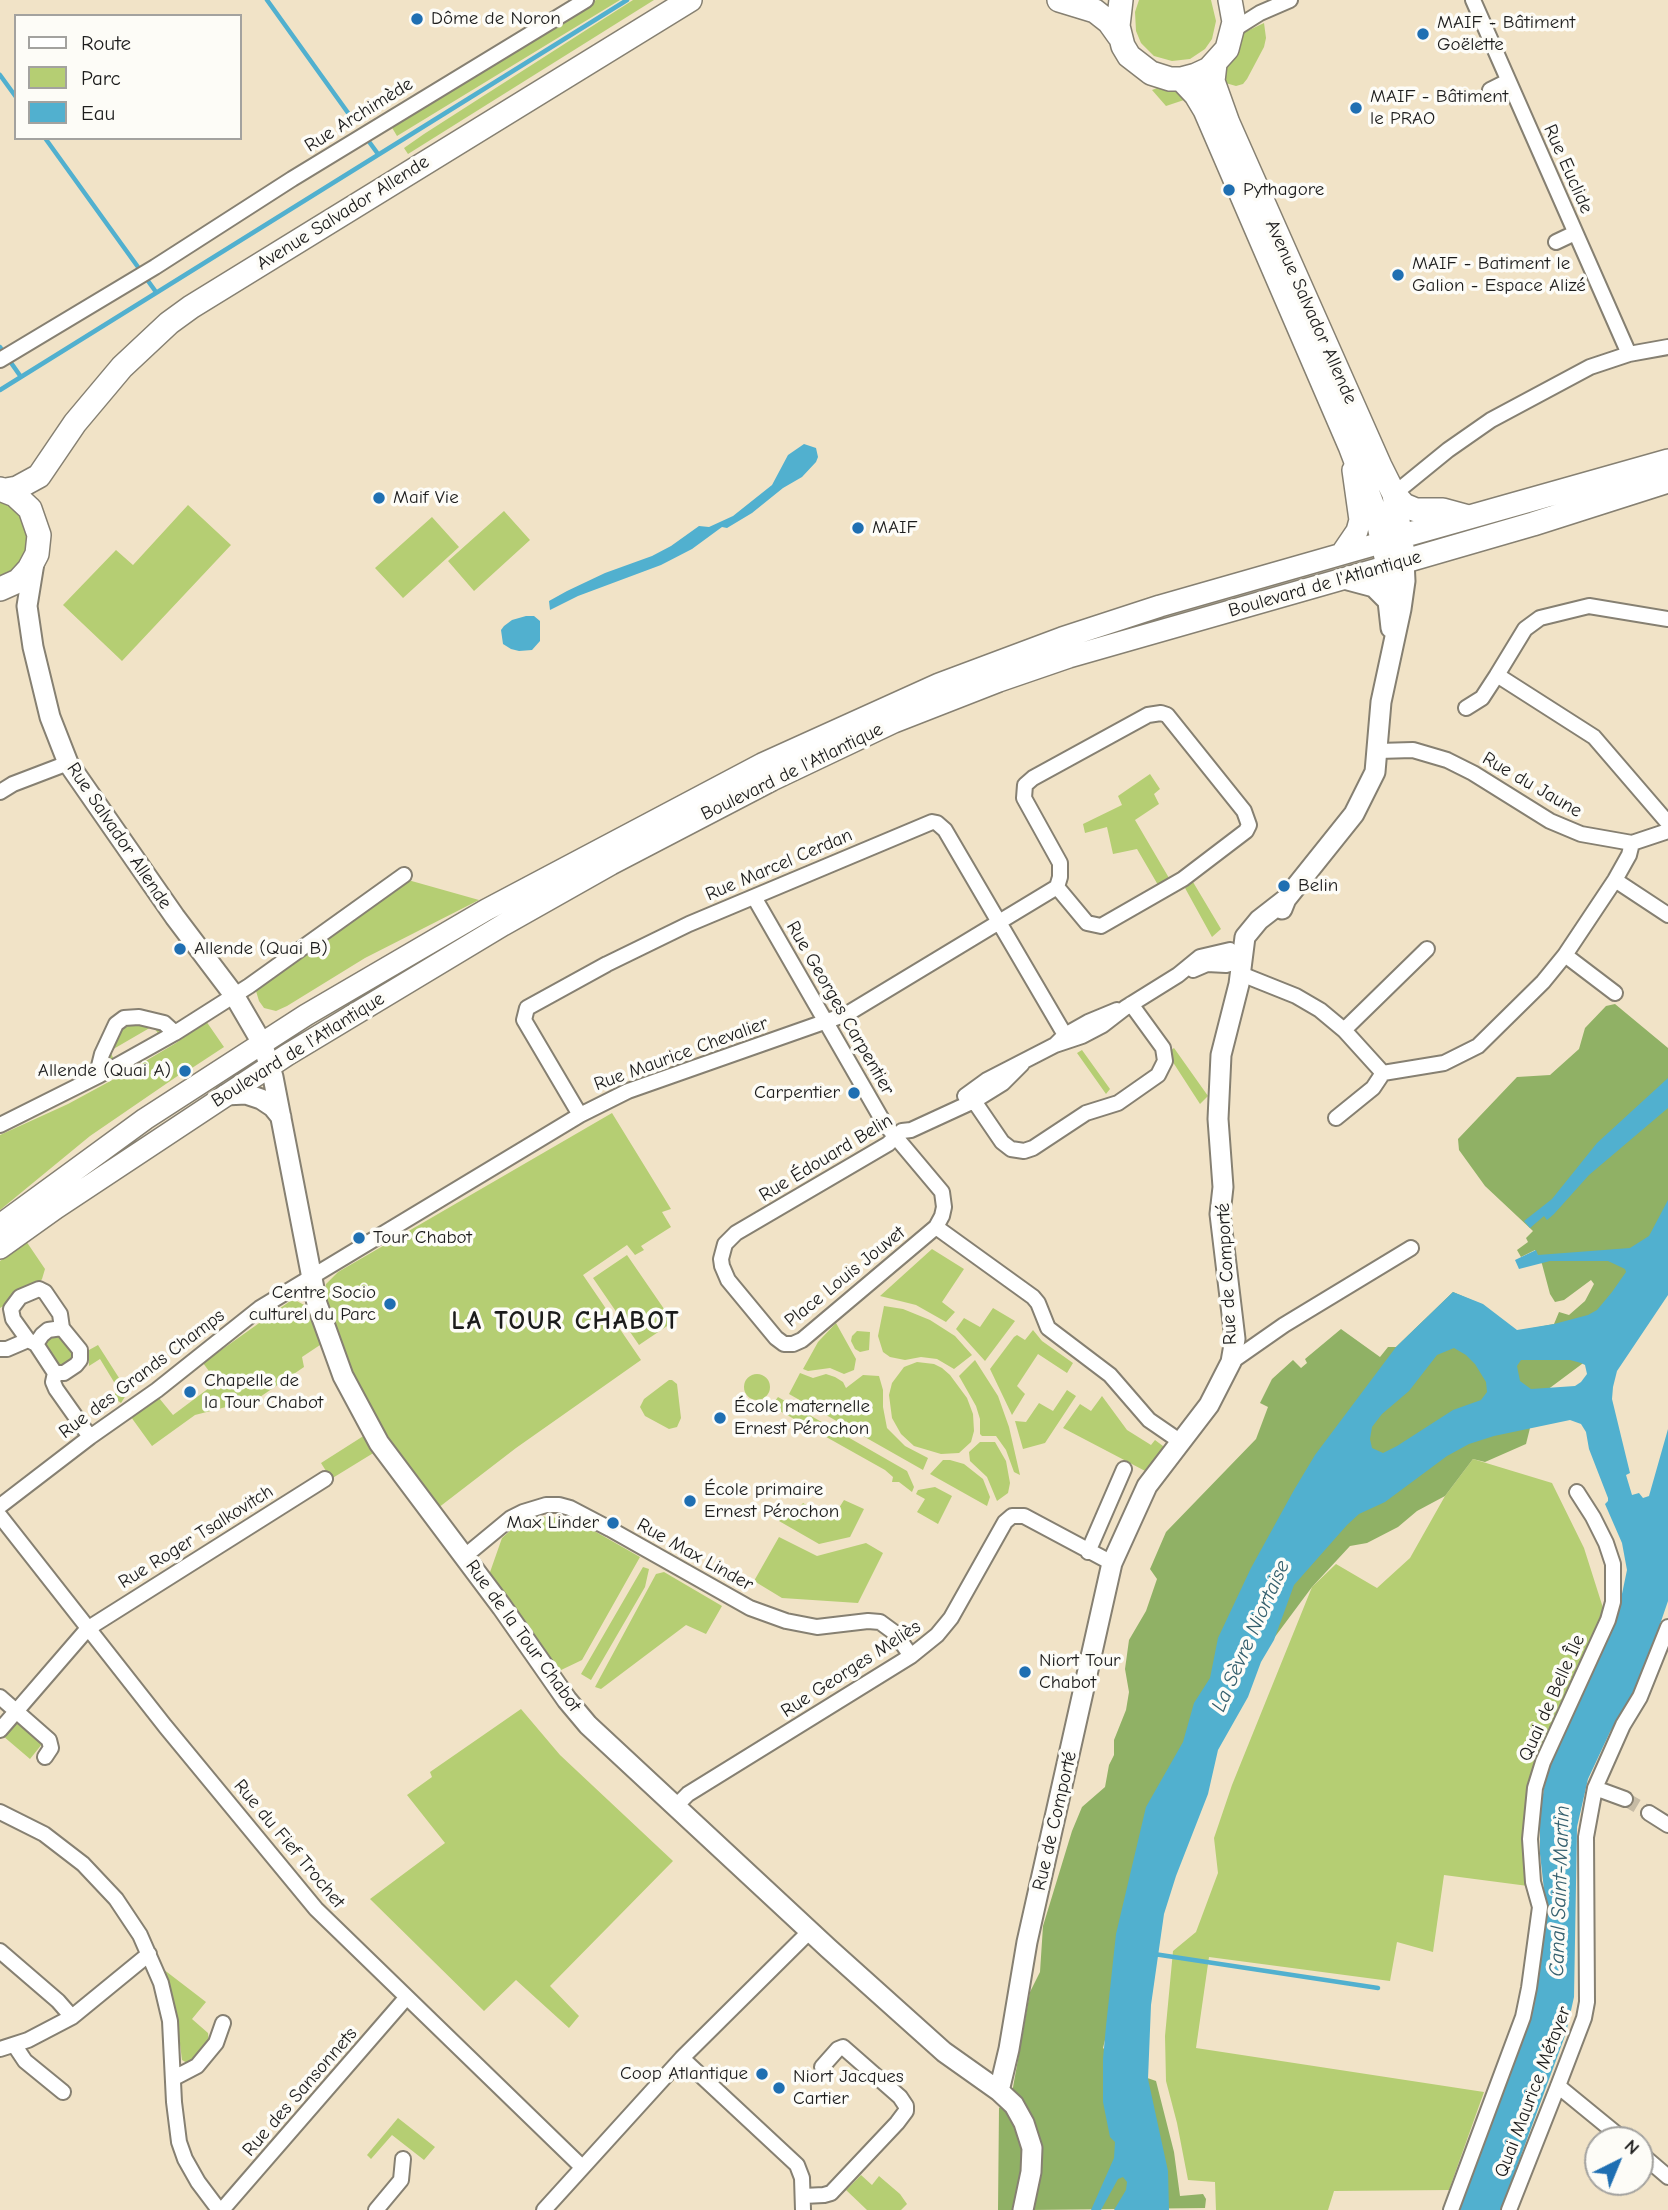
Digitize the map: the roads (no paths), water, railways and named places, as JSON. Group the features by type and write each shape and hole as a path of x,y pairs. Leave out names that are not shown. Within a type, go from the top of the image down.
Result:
{"main road":[{"name":"Avenue Salvador Allende","path":"39,476 96,397 135,354 169,323 343,212 690,0"},
{"path":"1059,0 1094,11 1109,22 1129,56 1143,69 1159,76 1181,79 1215,64 1227,49 1233,30 1230,0"},
{"path":"1119,36 1117,17 1121,0"},
{"name":"Avenue Salvador Allende","path":"1215,64 1215,87 1241,154 1394,494 1392,539 1396,564"},
{"name":"Avenue Salvador Allende","path":"1181,79 1205,110 1392,539"},
{"path":"1342,553 1357,531 1360,517 1350,446"},
{"name":"Boulevard de l'Atlantique","path":"0,1225 145,1119 262,1042 396,961 486,909 703,793 821,736 939,684 1062,638 1342,553 1668,461"},
{"path":"3,489 17,488 39,476 35,518 39,545 34,563 24,575 4,589"},
{"name":"Boulevard de l'Atlantique","path":"0,1248 271,1065 503,925 611,864 772,780 894,722 1069,657 1533,524 1668,481"},
{"path":"3,489 23,501 35,518"},
{"name":"Boulevard de l'Atlantique","path":"1394,494 1404,505 1416,510 1443,510 1469,517"}],"street":[{"name":"Rue Archimède","path":"0,360 586,0"},
{"path":"1233,30 1260,13 1290,0"},
{"name":"Rue Euclide","path":"1472,0 1629,354"},
{"path":"1489,90 1508,80"},
{"path":"1548,173 1563,165"},
{"path":"1556,242 1575,233"},
{"path":"1394,494 1490,420 1590,367 1629,354 1668,347"},
{"name":"Rue Salvador Allende","path":"34,563 27,606 50,717 68,764 175,917 234,995 262,1042"},
{"name":"Rue de Comporté","path":"1393,641 1388,601 1396,564"},
{"name":"Rue de Comporté","path":"999,2091 1027,1942 1112,1563 1147,1486 1209,1405 1231,1362 1235,1339 1220,1214 1223,1187 1219,1119 1221,1055 1242,967 1286,899 1361,803 1375,772 1381,702 1405,581 1396,564"},
{"path":"1344,579 1374,587 1388,601"},
{"name":"Rue Salvador Allende","path":"4,589 27,606"},
{"path":"1466,708 1482,698 1525,629 1540,618 1589,607 1668,619"},
{"path":"1497,675 1594,737 1668,824"},
{"path":"1161,712 1167,715 1244,811 1249,825 1246,831 1184,879 1101,926 1087,923 1057,887 1060,863 1024,799 1025,785 1032,778 1148,715 1161,712"},
{"name":"Rue du Jaune","path":"1378,751 1413,750 1447,760 1558,825 1581,834 1632,843 1668,831"},
{"path":"0,792 13,784 68,764"},
{"name":"Rue Marcel Cerdan","path":"580,1115 524,1020 527,1008 607,964 689,924 927,823 937,823 945,830 999,923 1060,1040"},
{"path":"1336,1118 1373,1088 1383,1073 1444,1063 1478,1046 1543,982 1564,955 1615,880 1629,855 1632,843"},
{"path":"0,1125 100,1075 175,1033 234,995 404,874"},
{"path":"1615,880 1668,915"},
{"name":"Rue Maurice Chevalier","path":"312,1278 580,1115 628,1091 851,1012 1057,887"},
{"name":"Rue Georges Carpentier","path":"754,897 884,1123 896,1136"},
{"path":"1344,1030 1427,949"},
{"name":"Rue Édouard Belin","path":"951,1110 987,1080 1022,1064 1097,1016 1128,1006 1178,975 1200,957 1230,950 1242,967"},
{"path":"1564,955 1615,993"},
{"path":"1242,967 1306,1001 1344,1030 1383,1073"},
{"path":"974,1101 1002,1142 1011,1149 1024,1151 1033,1148 1086,1112 1118,1103 1158,1075 1165,1061 1163,1048 1128,1006"},
{"path":"100,1075 98,1070 102,1054 116,1024 124,1018 139,1017 164,1023 175,1033"},
{"name":"Rue de la Tour Chabot","path":"262,1042 271,1065 312,1278 329,1342 343,1376 379,1443 465,1556 566,1700 611,1748 809,1932 944,2052 999,2091 1020,2113 1032,2148 1031,2172 1023,2210"},
{"name":"Rue Édouard Belin","path":"776,1338 724,1272 722,1259 725,1244 736,1233 877,1151 902,1130 919,1126 974,1101 1003,1083 1022,1064"},
{"path":"226,1095 236,1093 261,1099 281,1117"},
{"name":"Place Louis Jouvet","path":"776,1338 789,1345 802,1340 936,1227 944,1207 942,1192 896,1136"},
{"name":"Place Louis Jouvet","path":"936,1227 1033,1297 1048,1328 1111,1376 1149,1420 1181,1442"},
{"path":"1231,1362 1284,1325 1411,1248"},
{"name":"Rue des Grands Champs","path":"0,1506 157,1390 260,1308 312,1278"},
{"path":"55,1373 59,1374 76,1365 81,1355 80,1350 62,1328 62,1317 46,1293 39,1289 34,1290 15,1302 11,1309 13,1319 55,1373 53,1382 56,1389 90,1437"},
{"path":"0,1349 32,1342 48,1330 62,1328"},
{"path":"1112,1563 1088,1552 1124,1469"},
{"name":"Rue Roger Tsalkovitch","path":"0,1730 89,1629 325,1479"},
{"name":"Quai de Belle Île","path":"1451,2210 1523,2017 1529,1989 1540,1908 1533,1882 1530,1839 1535,1788 1543,1762 1608,1620 1613,1601 1613,1564 1606,1542 1577,1492"},
{"name":"Rue Max Linder","path":"465,1556 523,1511 545,1505 570,1508 750,1608 786,1621 817,1626 880,1622 895,1633 911,1656"},
{"name":"Rue du Fief Trochet","path":"0,1516 165,1726 316,1909 582,2167"},
{"name":"Rue Georges Meliès","path":"675,1807 688,1794 911,1656 937,1635 951,1618 1005,1522 1012,1516 1024,1516 1088,1552"},
{"name":"Quai Maurice Métayer","path":"1508,2210 1584,2018 1587,2002 1586,1837 1595,1788 1623,1725 1640,1697 1668,1626"},
{"path":"0,1697 49,1740 51,1748 45,1757"},
{"path":"1595,1788 1625,1799"},
{"path":"0,1812 44,1834 83,1864 129,1917 161,1983 170,2021 176,2125 185,2160 198,2182 221,2210"},
{"path":"1649,1813 1668,1825"},
{"path":"544,2210 682,2058 809,1932"},
{"path":"0,1951 58,2001 72,2017"},
{"path":"0,2049 15,2046 56,2028 149,1954"},
{"name":"Rue des Sansonnets","path":"221,2210 406,1998"},
{"path":"174,2078 197,2066 216,2043 223,2023"},
{"path":"15,2046 25,2061 63,2092"},
{"path":"682,2058 797,2165 802,2178 803,2203 831,2193 906,2111 900,2097 846,2049 838,2049 822,2067"},
{"path":"1558,2086 1607,2126"},
{"path":"376,2210 401,2180 403,2159"},
{"path":"1654,2166 1668,2177"}],"water":[{"path":"804,444 816,448 816,462 802,477 783,488 752,513 727,528 722,527 692,549 661,565 578,596 550,610 549,601 567,591 605,573 652,556 699,526 709,527 733,516 772,485 788,455"},
{"path":"534,616 540,621 540,641 532,650 511,649 503,644 501,630 512,620"},
{"path":"1668,1078 1668,1108 1589,1175 1554,1214 1547,1220 1544,1216 1530,1228 1524,1221 1552,1199 1597,1143"},
{"path":"1668,1200 1668,1295 1617,1371 1612,1399 1630,1473 1626,1475 1632,1495 1639,1493 1643,1498 1649,1496 1668,1429 1668,1601 1642,1677 1610,1732 1588,1779 1577,1827 1574,1997 1566,2033 1501,2210 1457,2210 1530,2015 1546,1907 1540,1854 1540,1812 1546,1777 1566,1725 1618,1613 1627,1570 1622,1543 1605,1504 1608,1498 1589,1449 1586,1432 1581,1424 1570,1420 1494,1436 1469,1444 1447,1456 1385,1502 1359,1514 1294,1585 1274,1640 1261,1662 1248,1697 1218,1750 1208,1794 1164,1914 1151,2005 1148,2079 1168,2171 1169,2210 1114,2210 1126,2190 1127,2182 1123,2177 1118,2179 1101,2210 1091,2210 1114,2158 1115,2142 1110,2137 1103,2102 1106,2026 1116,1934 1146,1807 1183,1742 1194,1703 1210,1678 1218,1638 1251,1568 1294,1490 1315,1455 1396,1347 1453,1292 1483,1304 1517,1330 1588,1315 1597,1310 1612,1292 1626,1272 1625,1269 1608,1261 1550,1261 1519,1269 1515,1260 1536,1250 1538,1255 1630,1248 1649,1236","holes":["1454,1348 1475,1364 1486,1382 1487,1392 1481,1400 1453,1410 1383,1453 1372,1448 1372,1427 1382,1414 1409,1391 1437,1355","1521,1360 1570,1360 1585,1365 1587,1374 1575,1386 1531,1389 1520,1381 1517,1366"]}],"waterway":[{"path":"267,0 351,117"},
{"path":"0,390 627,0"},
{"path":"0,75 14,94"},
{"path":"46,140 156,292"},
{"path":"370,143 378,154"},
{"path":"0,347 21,377"},
{"path":"1154,1954 1378,1988"}],"tunnel":[{"path":"1625,1799 1649,1813"}],"place":[{"name":"Dôme de Noron","path":"417,19"},
{"name":"MAIF - Bâtiment Goëlette","path":"1423,34"},
{"name":"MAIF - Bâtiment le PRAO","path":"1356,108"},
{"name":"Pythagore","path":"1229,190"},
{"name":"MAIF - Batiment le Galion - Espace Alizé","path":"1398,275"},
{"name":"Maif Vie","path":"379,498"},
{"name":"MAIF","path":"858,528"},
{"name":"Belin","path":"1284,886"},
{"name":"Allende (Quai B)","path":"180,949"},
{"name":"Allende (Quai A)","path":"185,1071"},
{"name":"Carpentier","path":"854,1093"},
{"name":"Tour Chabot","path":"359,1238"},
{"name":"Centre Socio culturel du Parc","path":"390,1304"},
{"name":"Chapelle de la Tour Chabot","path":"190,1392"},
{"name":"École maternelle Ernest Pérochon","path":"720,1418"},
{"name":"École primaire Ernest Pérochon","path":"690,1501"},
{"name":"Max Linder","path":"613,1523"},
{"name":"Niort Tour Chabot","path":"1025,1672"},
{"name":"Coop Atlantique","path":"762,2074"},
{"name":"Niort Jacques Cartier","path":"779,2088"}],"district":[{"name":"LA TOUR CHABOT","path":"566,1322"}],"water label":[{"name":"La Sèvre Niortaise","path":"1251,1636"},
{"name":"Canal Saint-Martin","path":"1560,1891"}]}
